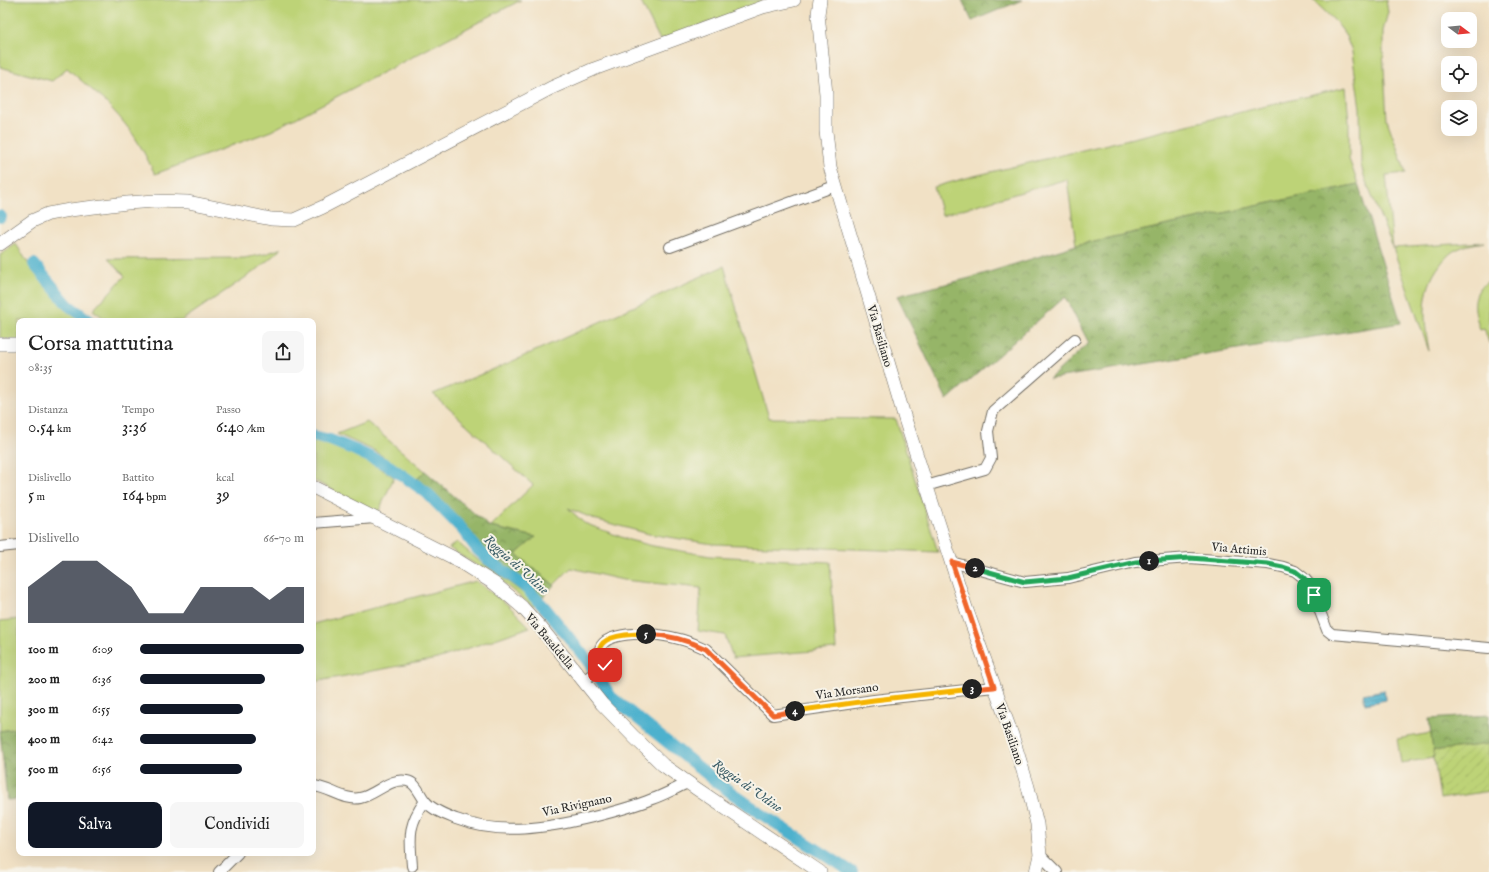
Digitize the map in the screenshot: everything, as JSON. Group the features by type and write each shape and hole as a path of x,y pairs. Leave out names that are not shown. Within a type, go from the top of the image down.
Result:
{"street":[{"path":"0,244 32,221 48,214 70,210 155,201 188,202 271,219 294,220 323,208 551,88 594,69 763,8 794,0"},
{"name":"Via Basiliano","path":"820,0 818,14 826,94 826,131 830,167 926,486 994,687 1012,735 1028,787 1037,824 1040,855 1036,872"},
{"path":"670,247 835,186"},
{"path":"926,486 985,470 991,458 988,431 993,411 1076,339"},
{"path":"0,344 16,344"},
{"name":"Via Basaldella","path":"316,488 452,557 495,584 522,607 587,678 602,704 664,765 688,783 820,872"},
{"path":"316,523 375,518"},
{"path":"0,547 16,546"},
{"name":"Via Attimis","path":"952,562 1025,582 1068,578 1136,562 1190,558 1268,564 1295,571 1304,578 1310,586 1327,630 1332,634 1489,648"},
{"name":"Via Morsano","path":"587,678 605,665 601,659 600,652 601,646 605,641 620,635 632,634 660,635 698,645 706,649 773,715 874,700 994,687"},
{"name":"Via Rivignano","path":"316,786 348,797 360,798 387,785 408,780 413,784 425,801 439,811 472,824 490,828 509,829 561,825 608,813 652,799 688,783"},
{"path":"412,866 410,836 411,827 417,812 425,801"},
{"path":"1040,855 1057,872"},
{"path":"219,872 235,856"}],"green space":[{"path":"0,0 521,0 271,131 155,174 138,142 119,116 67,68 52,81 0,67"},
{"path":"640,0 761,0 762,3 660,40"},
{"path":"962,0 1022,0 972,21"},
{"path":"1313,0 1386,0 1388,12 1383,31 1383,50 1387,120 1406,173 1386,175 1393,248 1365,179 1361,165 1360,108 1352,52 1345,34 1336,22"},
{"path":"1346,87 1349,122 1349,159 1358,184 1076,245 1067,179 942,215 934,187 970,177"},
{"path":"1358,184 1401,323 1049,379 1089,343 1065,297 947,400 897,296 970,278 1076,245"},
{"path":"1484,242 1457,249 1448,255 1434,275 1429,285 1425,306 1429,351 1393,248"},
{"path":"16,244 33,271 76,318 16,318 16,342 0,342 0,255"},
{"path":"282,248 258,269 185,318 104,318 93,310 125,276 108,259 244,258 265,254"},
{"path":"724,266 769,418 896,419 938,552 713,544 649,534 594,519 568,508 584,523 629,540 653,546 710,556 830,562 836,649 733,658 725,635 698,631 701,588 623,580 571,568 554,585 516,554 535,537 490,527 533,485 433,394 504,365"},
{"path":"1489,281 1489,343 1484,328 1480,329 1476,316 1475,303 1478,291"},
{"path":"367,422 425,471 416,480 375,451 337,434"},
{"path":"316,441 334,446 355,455 394,477 378,513 316,482"},
{"path":"425,471 490,527 536,537 516,554 554,585 541,599 527,583 478,545 465,526 432,493 416,480"},
{"path":"457,542 478,560 537,603 533,607 497,578 449,548"},
{"path":"476,581 508,605 530,627 437,659 316,681 316,623"},
{"path":"16,619 16,728 0,731 0,621"},
{"path":"1489,715 1489,744 1433,751 1429,719"},
{"path":"16,728 16,799 7,800 0,731"},
{"path":"1431,733 1434,758 1401,763 1397,739"},
{"path":"1489,744 1489,791 1440,799 1433,751"}],"water":[{"path":"1384,690 1386,700 1365,704 1363,694"}],"waterway":[{"name":"Roggia di Udine","path":"34,264 68,305 86,318"},
{"name":"Roggia di Udine","path":"316,437 330,440 355,450 389,466 426,492 462,529 477,549 489,560 524,586 546,609 591,665 611,697 722,786 763,815 852,872"}],"route":[{"path":"605,665 601,659 601,646 605,641 620,635 660,635 698,645 706,649 773,715 874,700 994,687 966,608 952,562 1025,582 1068,578 1136,562 1190,558 1268,564 1295,571 1304,578 1314,595"}]}
